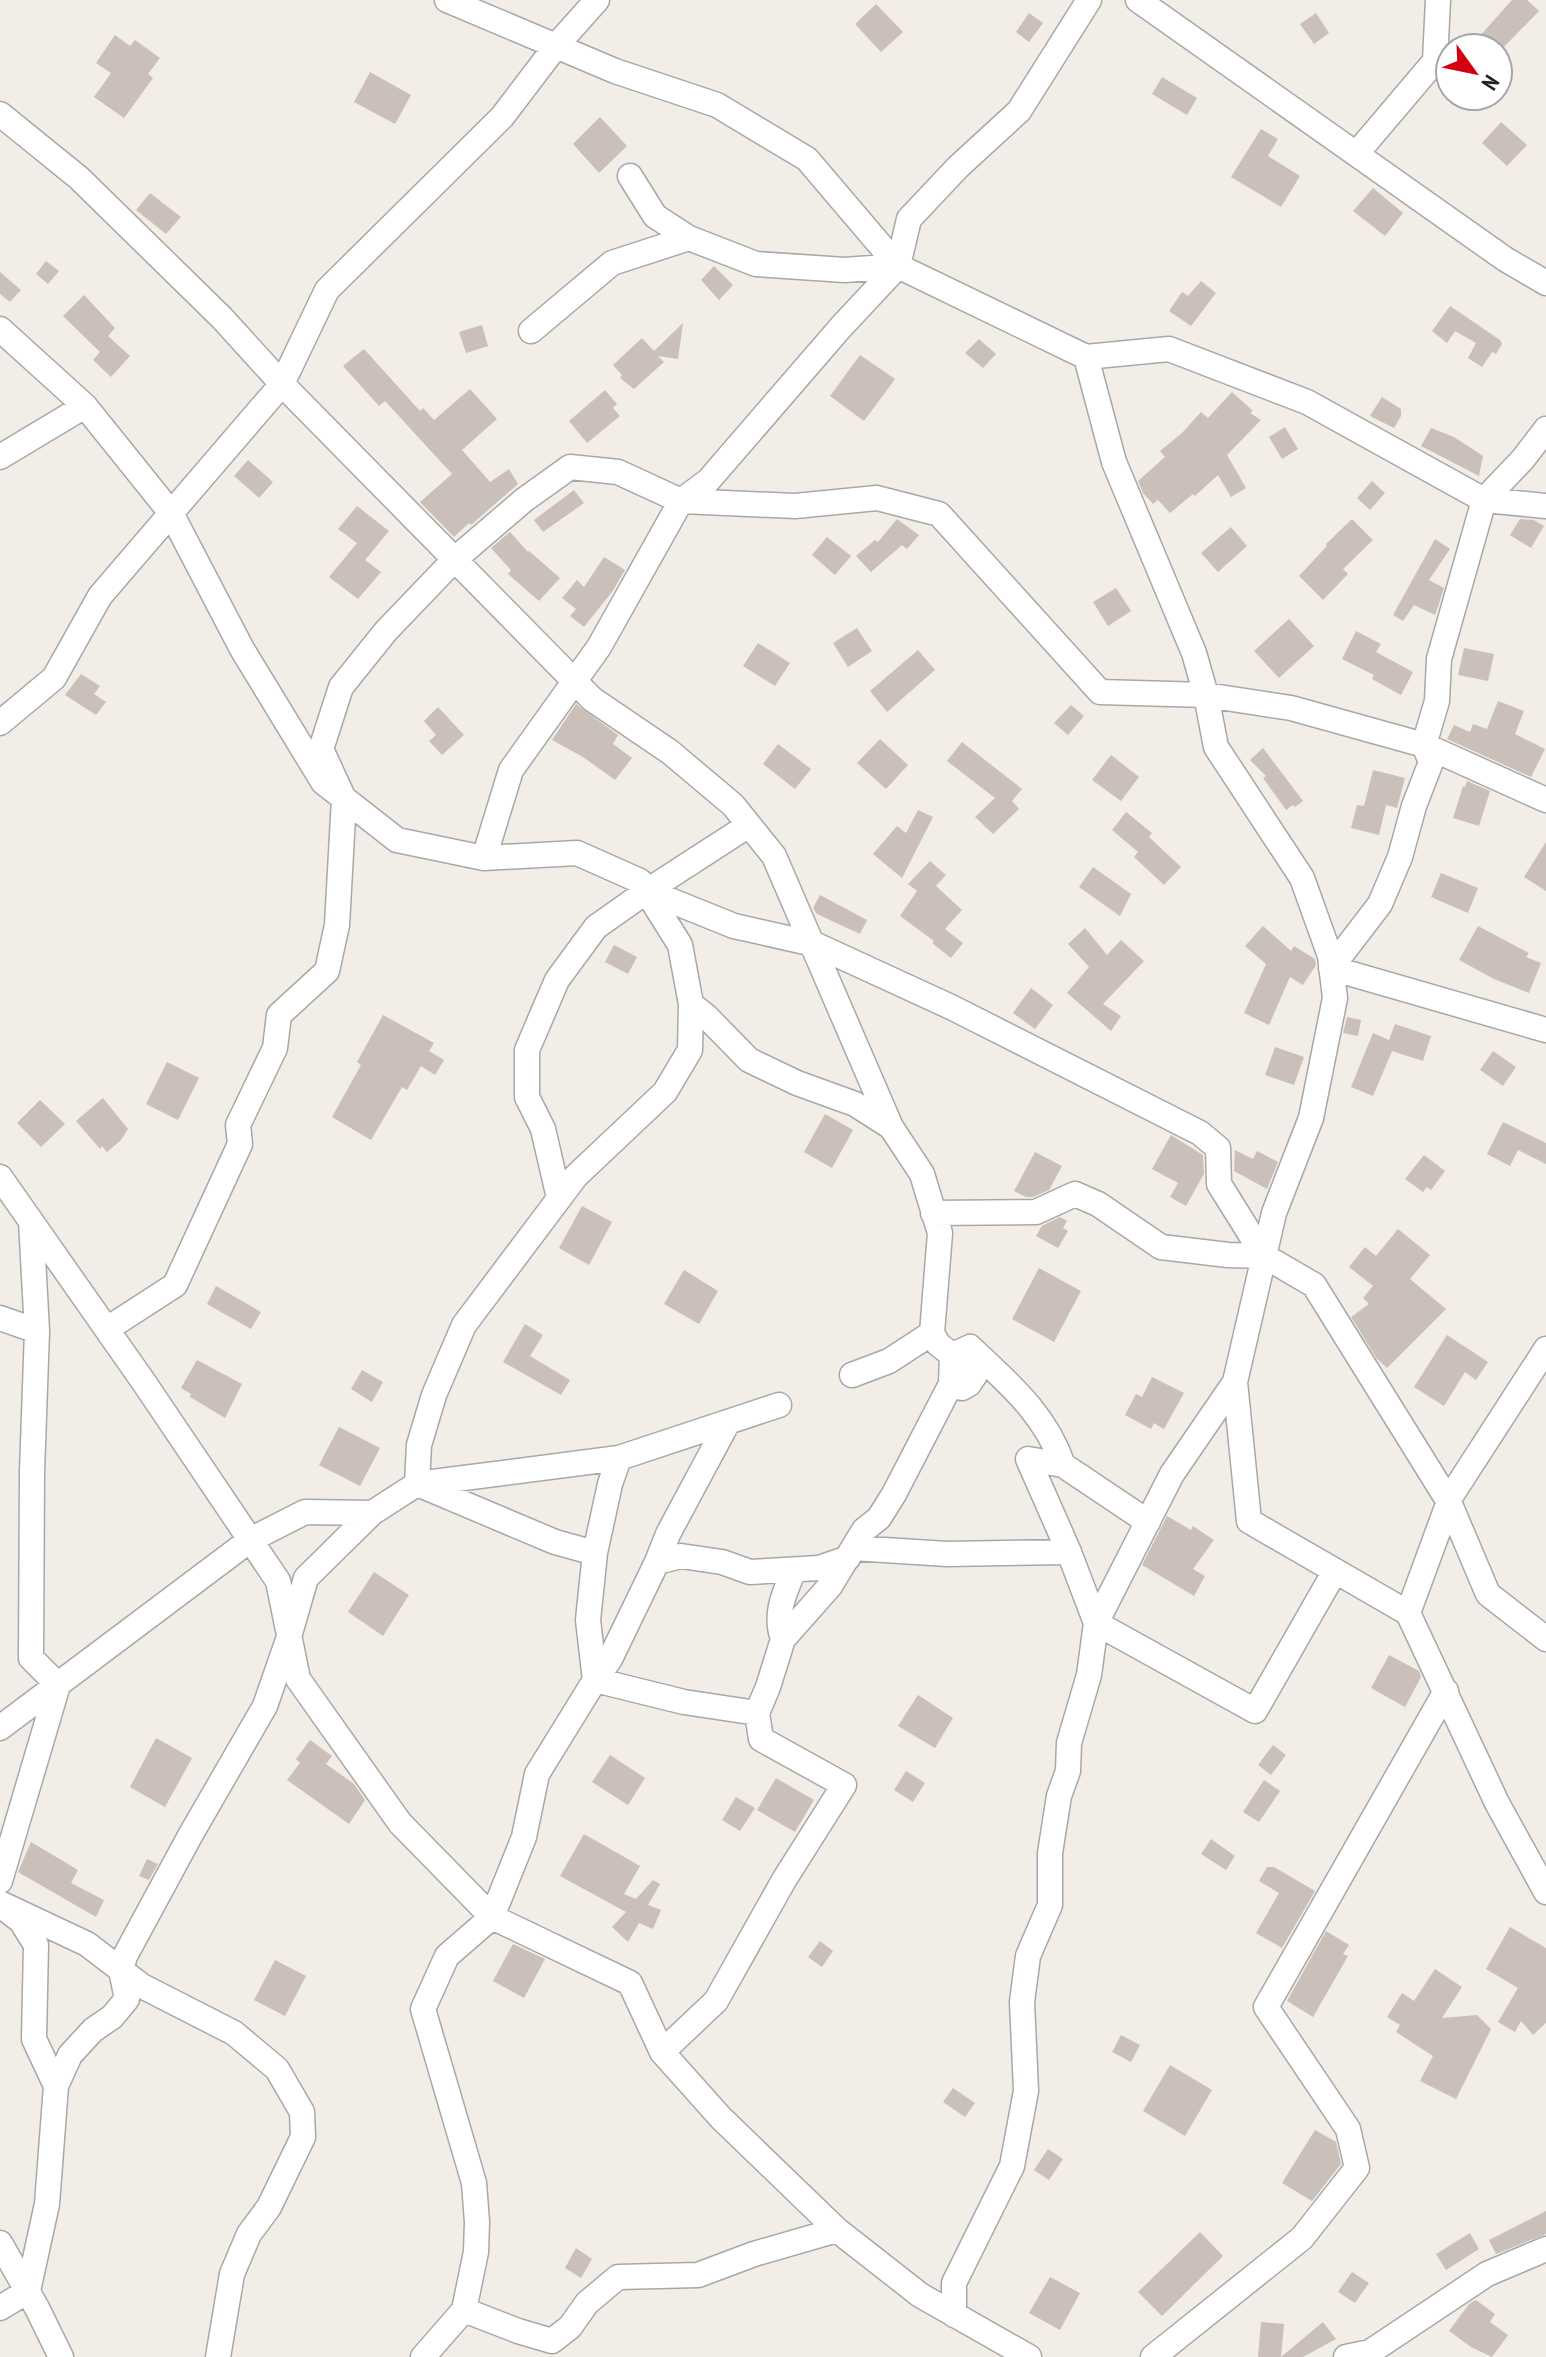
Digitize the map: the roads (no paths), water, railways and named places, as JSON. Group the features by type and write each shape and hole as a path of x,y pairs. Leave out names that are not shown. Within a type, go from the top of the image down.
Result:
{"street":[{"path":"447,0 615,71 717,105 807,159 898,266 1086,357 1169,349 1307,402 1484,500 1546,506"},
{"path":"0,723 54,678 100,596 282,384 327,290 502,117 556,46 597,0"},
{"path":"484,858 511,770 599,647 681,501 708,481 898,266 909,219 958,167 1019,111 1089,0"},
{"path":"1138,0 1505,259 1546,283"},
{"path":"1357,153 1435,61 1438,0"},
{"path":"0,114 79,178 222,318 282,384 592,699 670,752 733,805 774,856 891,1127 922,1174 940,1233 932,1333 938,1344 961,1351 1030,1406 1054,1438 1063,1465"},
{"path":"630,176 655,216 689,238 756,264 845,270 898,266"},
{"path":"531,331 612,263 689,238"},
{"path":"0,329 85,406 171,513 258,675 323,782 397,840 484,858 577,853 640,881 680,945 691,1004 690,1050 665,1092 576,1176 464,1325 434,1395 419,1445 417,1484"},
{"path":"1086,357 1114,462 1194,653 1216,747 1302,878 1330,956 1335,998 1311,1118 1274,1213 1235,1382 1249,1521 1408,1613 1497,1803 1546,1892"},
{"path":"0,457 85,406"},
{"path":"1331,968 1380,904 1400,857 1414,806 1431,762 1424,745 1437,701 1439,659 1484,500 1523,459 1546,429"},
{"path":"107,1329 175,1285 240,1144 238,1125 275,1048 279,1015 327,971 337,925 344,799 321,749 341,687 386,631 454,560 524,500 570,467 618,472 681,501 795,506 877,498 939,514 1100,692 1206,695 1291,708 1424,745 1546,800"},
{"path":"559,1198 543,1129 527,1097 527,1050 557,980 596,927 749,825"},
{"path":"647,891 734,926 814,944 953,1008 1200,1133 1218,1148 1219,1184 1264,1256 1314,1285 1449,1502 1488,1594 1546,1639"},
{"path":"1331,968 1546,1030"},
{"path":"691,1004 749,1060 797,1083 855,1104 891,1127"},
{"path":"0,1177 278,1581 298,1679 400,1823 492,1917 630,1983 662,2052 721,2118 837,2230 920,2295 1029,2357"},
{"path":"933,1213 1036,1212 1075,1194 1098,1204 1161,1247 1264,1256"},
{"path":"31,1221 37,1331 32,1472 31,1658 58,1685"},
{"path":"0,1318 37,1331"},
{"path":"852,1375 889,1361 932,1333"},
{"path":"1408,1613 1449,1502 1546,1349"},
{"path":"662,2052 716,2001 784,1880 844,1785 761,1739 757,1713 783,1639 830,1586 864,1530 879,1518 951,1384 962,1388 975,1375 961,1351"},
{"path":"954,2315 954,2283 1012,2166 1026,2091 1022,2002 1028,1956 1050,1905 1052,1839 1059,1796 1068,1771 1069,1743 1089,1675 1096,1623 1172,1474 1235,1382"},
{"path":"0,2308 28,2291 47,2204 56,2086 70,2055 127,1999 121,1970 125,1956 265,1706 306,1578 372,1513 417,1484 619,1458 779,1405"},
{"path":"423,2357 464,2310 476,2252 474,2183 423,2009 447,1956 492,1917 524,1837 537,1774 610,1659 668,1534 728,1422"},
{"path":"595,1680 588,1620 595,1553 619,1458"},
{"path":"1148,1522 1063,1465 1028,1459 1096,1623 1255,1711 1335,1571"},
{"path":"417,1484 543,1538 595,1553"},
{"path":"0,1728 250,1540 305,1512 372,1513"},
{"path":"657,1562 681,1556 722,1562 750,1572 819,1568 850,1553 1069,1552"},
{"path":"783,1639 777,1624 781,1602 794,1570"},
{"path":"757,1571 781,1602"},
{"path":"595,1680 684,1702 757,1713"},
{"path":"0,1881 58,1685"},
{"path":"1153,2357 1302,2238 1357,2168 1348,2129 1266,2007 1446,1691"},
{"path":"0,1904 87,1944 142,1986 234,2033 277,2069 302,2112 303,2137 269,2207 249,2234 232,2274 218,2357"},
{"path":"0,1904 21,1921 36,1945 34,2039 56,2086"},
{"path":"464,2310 552,2341 570,2327 587,2303 618,2277 698,2275 754,2254 837,2230"},
{"path":"0,2243 61,2357"},
{"path":"1346,2357 1370,2352 1487,2274 1546,2249"}]}
